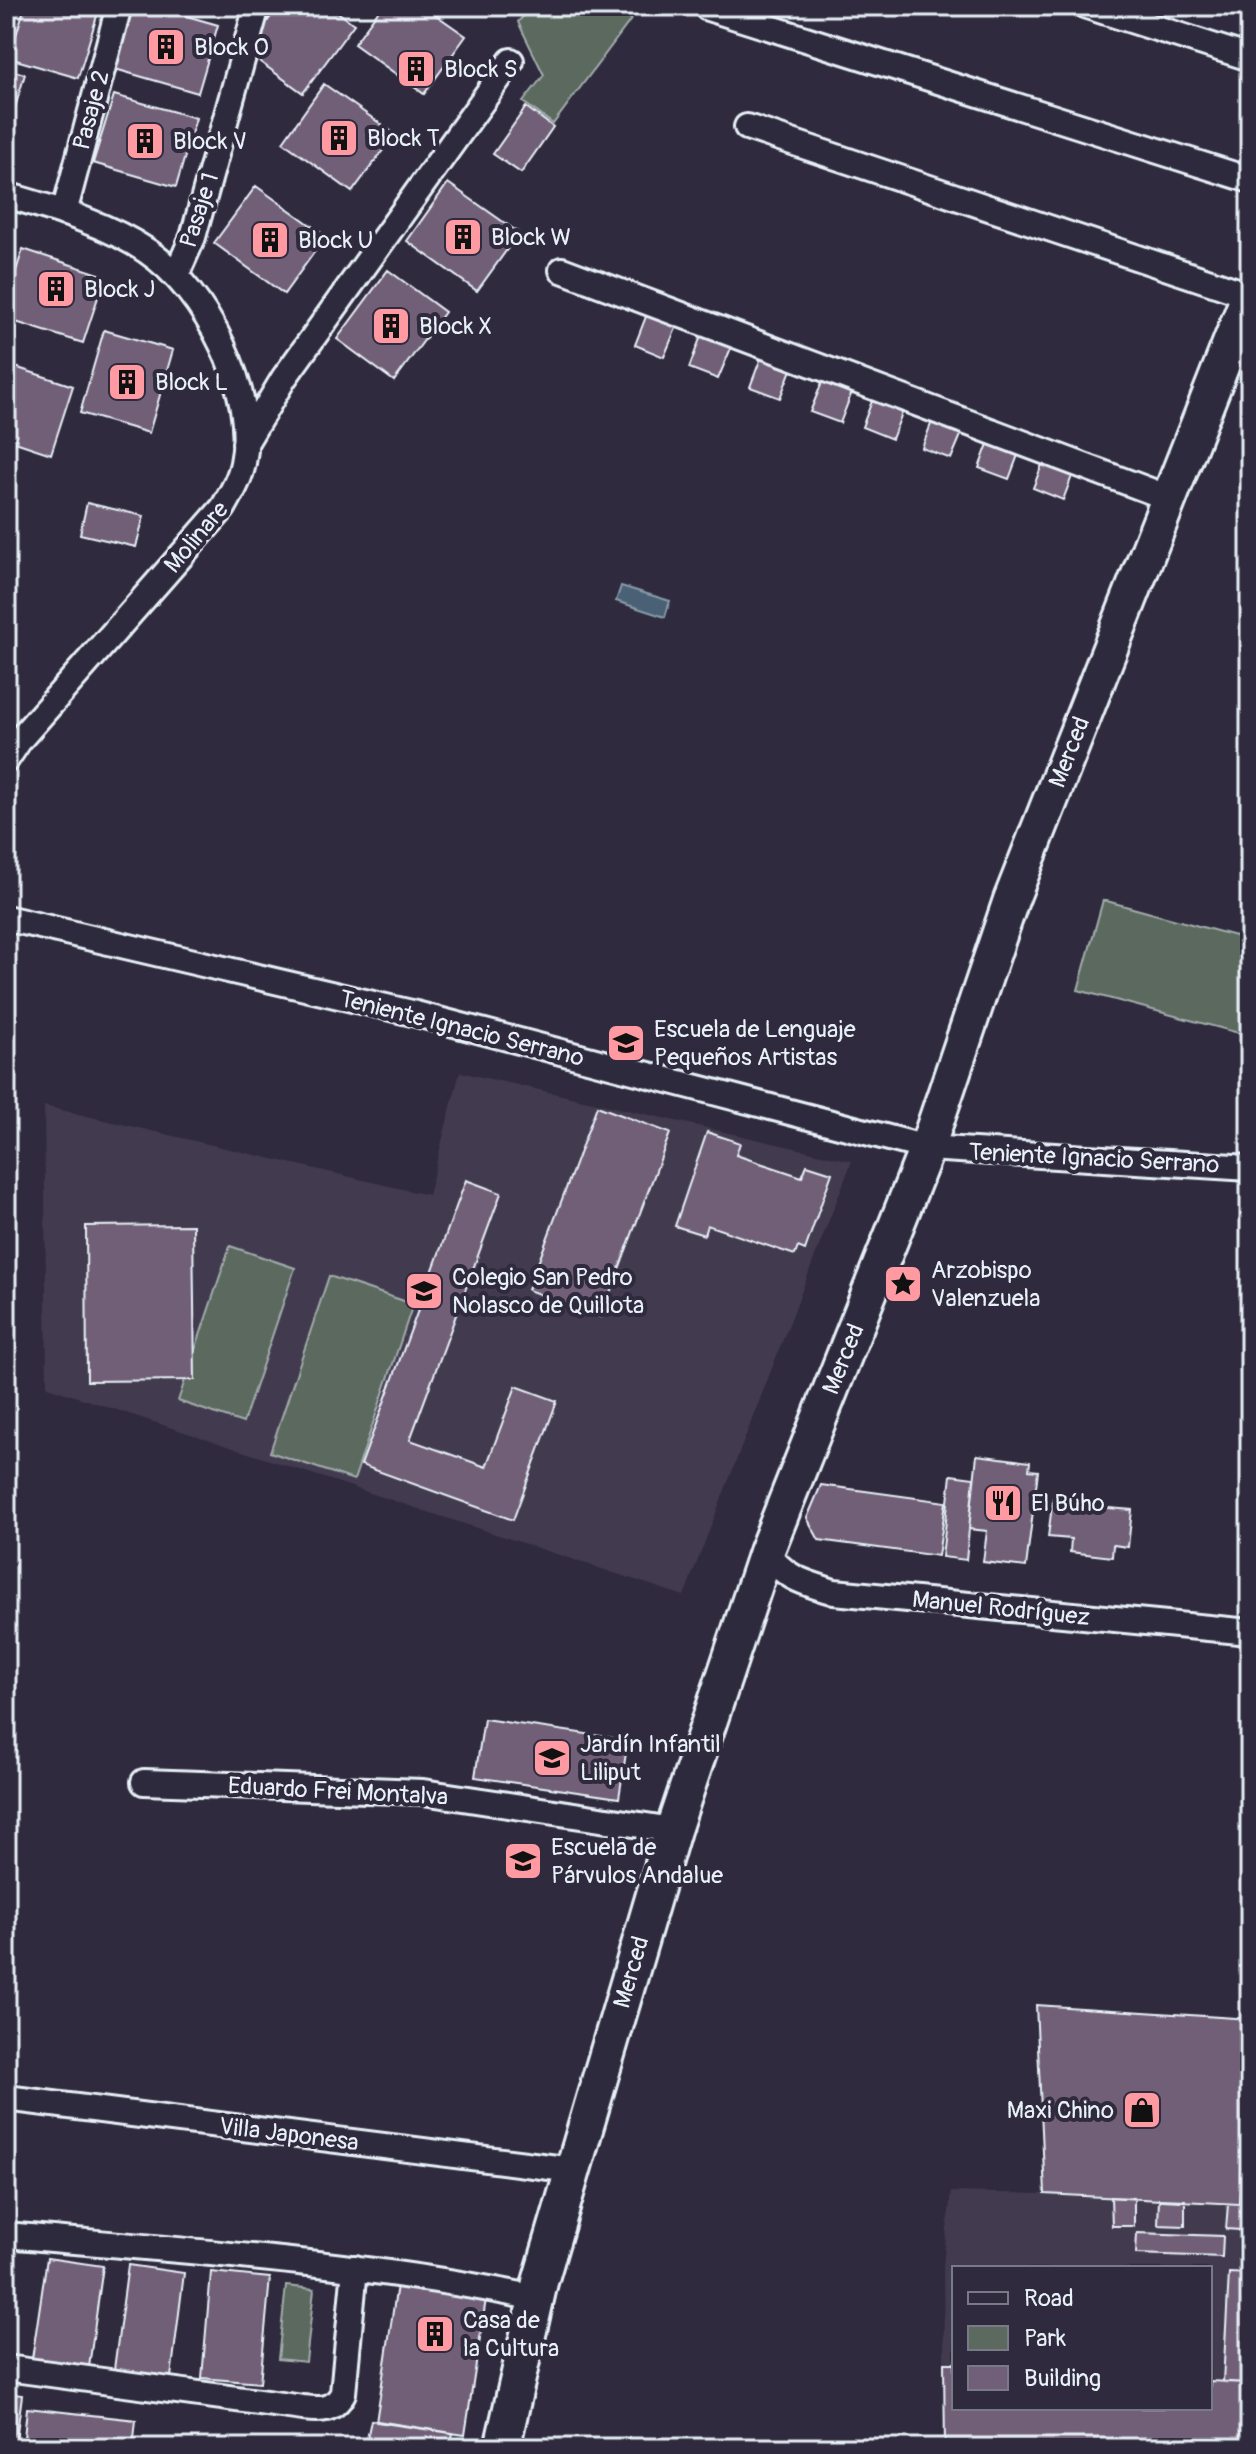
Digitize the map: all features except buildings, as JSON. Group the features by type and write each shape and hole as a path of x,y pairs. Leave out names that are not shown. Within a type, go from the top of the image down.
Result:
{"main road":[{"name":"Merced","path":"502,2448 536,2298 673,1830 766,1552 927,1148 1011,900 1169,498 1242,336 1250,294"}],"street":[{"name":"Pasaje 2","path":"64,213 119,6"},
{"name":"Pasaje 1","path":"176,275 193,237 257,6"},
{"path":"1087,6 1250,58"},
{"path":"708,8 1250,180"},
{"path":"245,443 284,378 511,61"},
{"path":"747,127 1250,294"},
{"name":"Molinare","path":"6,195 64,213 116,234 166,264 188,288 215,332 242,405 245,443 239,475 223,508 20,739 6,760"},
{"path":"562,270 1169,498"},
{"name":"Teniente Ignacio Serrano","path":"6,918 416,1014 927,1148 1250,1168"},
{"name":"Manuel Rodríguez","path":"766,1552 777,1567 794,1580 834,1592 1250,1632"},
{"name":"Eduardo Frei Montalva","path":"144,1782 423,1792 673,1830"},
{"name":"Villa Japonesa","path":"6,2098 573,2170"},
{"path":"6,2235 355,2268 454,2281 536,2298"},
{"path":"6,2368 322,2410 338,2402 343,2393 355,2268"}],"shaded area":[{"name":"Colegio San Pedro Nolasco de Quillota","path":"460,1072 852,1161 684,1596 47,1387 44,1106 428,1195"},
{"path":"1036,2005 1250,2019 1250,2117 1243,2117 1239,2204 1228,2204 1226,2229 1240,2230 1239,2259 1250,2260 1250,2448 945,2448 943,2265 951,2192 1045,2194"}],"green space":[{"path":"532,6 641,6 553,124 523,102 544,75 518,22"},
{"path":"1103,900 1250,940 1250,1036 1078,990"},
{"path":"230,1246 295,1268 243,1423 178,1401"},
{"path":"329,1276 413,1304 354,1480 270,1452"},
{"path":"286,2286 314,2289 306,2362 278,2359"}],"water":[{"path":"621,586 670,601 665,617 616,601"}],"place":[{"name":"Block O","path":"166,47"},
{"name":"Block S","path":"416,69"},
{"name":"Block T","path":"339,138"},
{"name":"Block V","path":"145,141"},
{"name":"Block W","path":"463,237"},
{"name":"Block U","path":"270,240"},
{"name":"Block J","path":"56,289"},
{"name":"Block X","path":"391,326"},
{"name":"Block L","path":"127,382"},
{"name":"Escuela de Lenguaje Pequeños Artistas","path":"626,1043"},
{"name":"Arzobispo Valenzuela","path":"903,1284"},
{"name":"Colegio San Pedro Nolasco de Quillota","path":"424,1291"},
{"name":"El Búho","path":"1003,1503"},
{"name":"Jardín Infantil Liliput","path":"552,1758"},
{"name":"Escuela de Párvulos Andalue","path":"523,1861"},
{"name":"Maxi Chino","path":"1142,2110"},
{"name":"Casa de la Cultura","path":"435,2334"}]}
